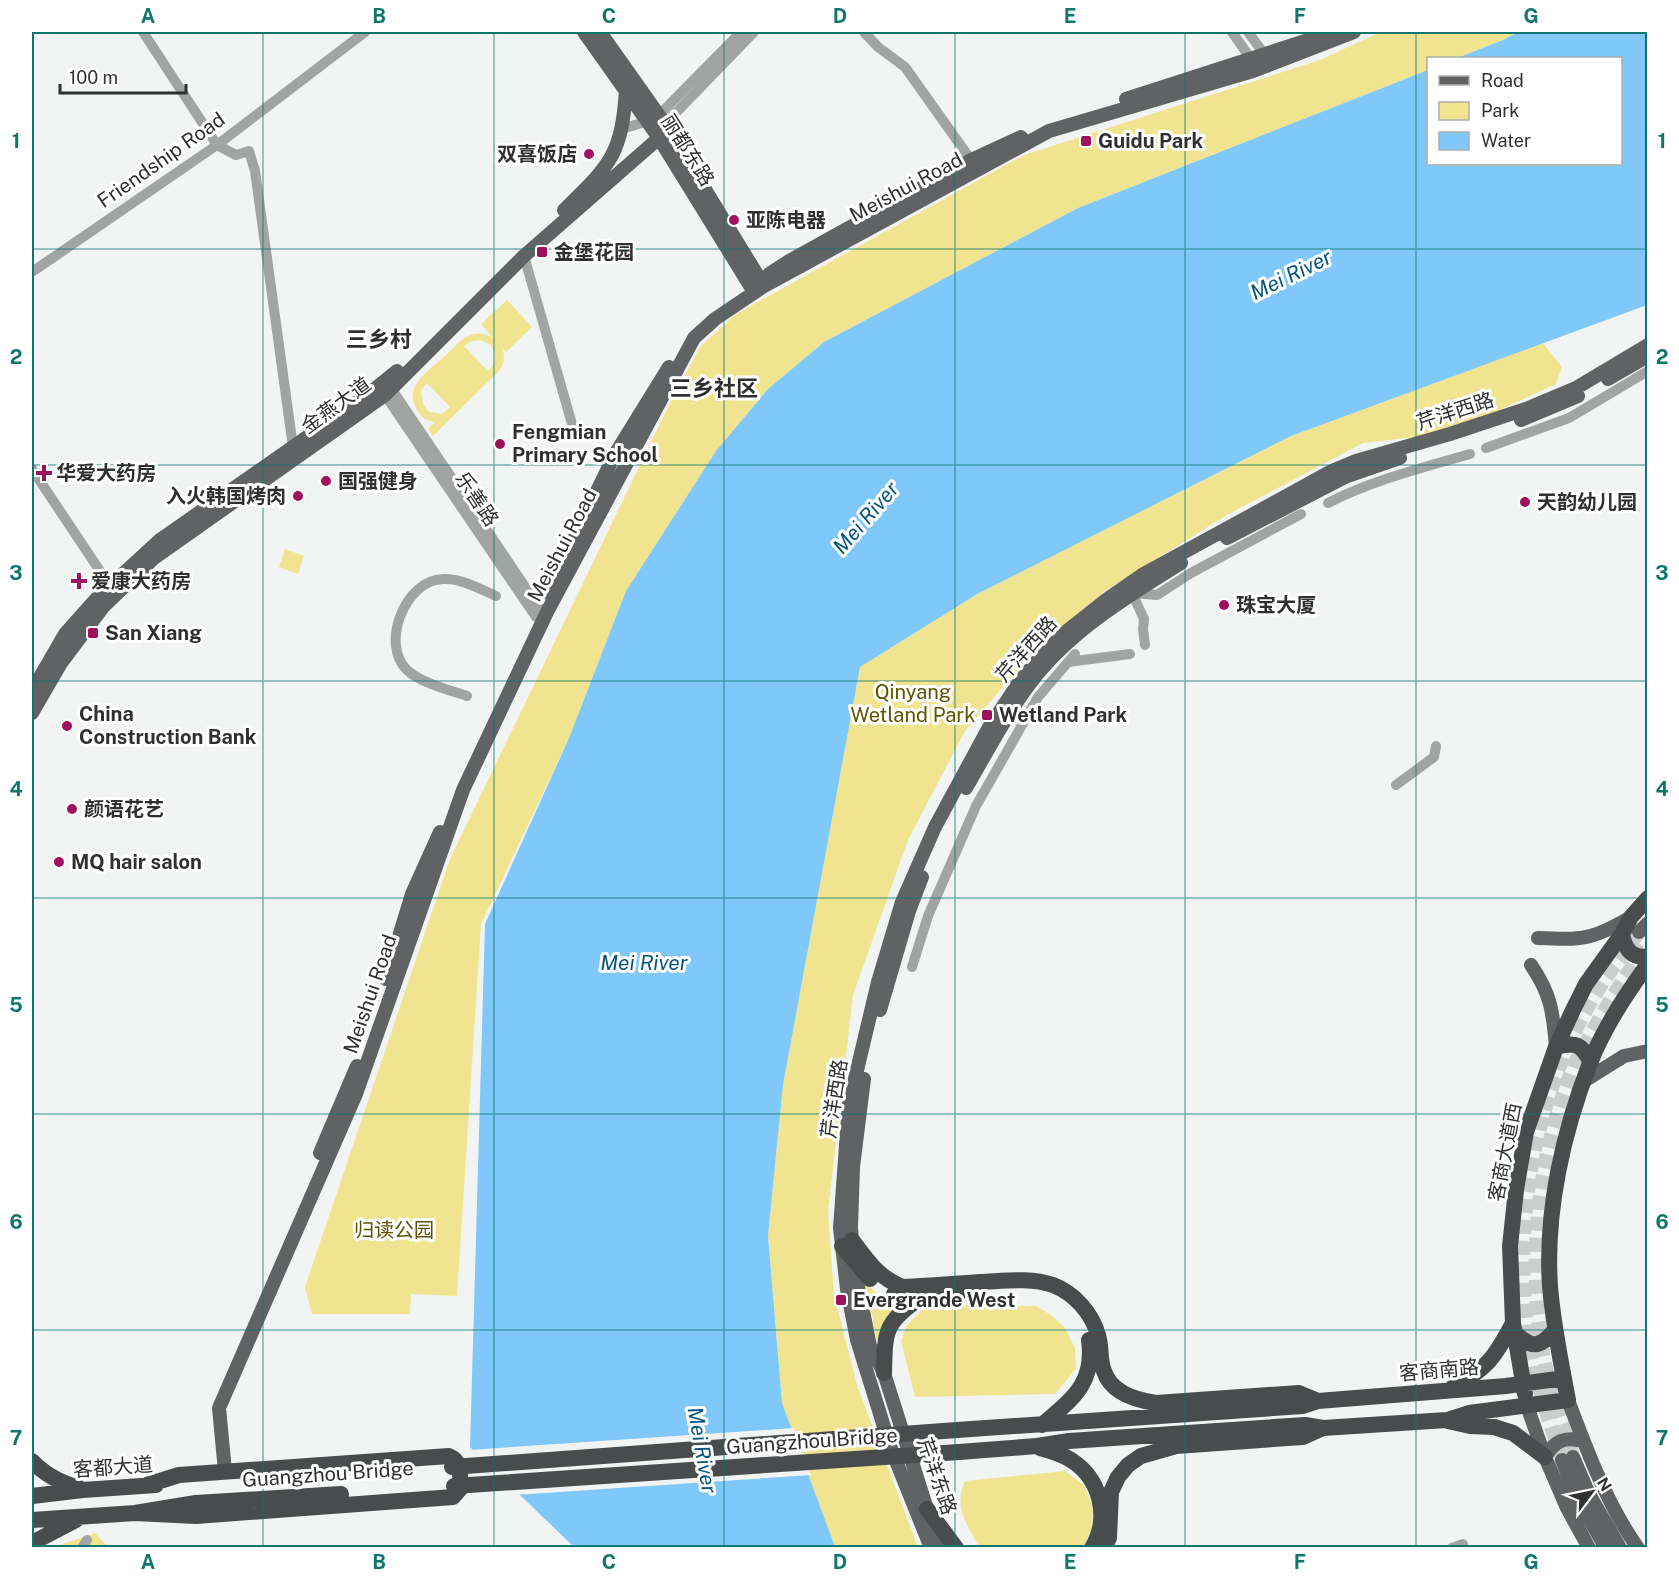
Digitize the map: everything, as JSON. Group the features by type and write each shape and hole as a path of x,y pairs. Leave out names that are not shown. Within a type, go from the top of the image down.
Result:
{"highway":[{"name":"客商大道西","path":"1527,1406 1514,1328 1510,1246 1516,1190 1526,1132 1556,1047 1586,984 1622,934 1631,917 1647,898"},
{"path":"1622,934 1624,945 1629,953 1647,957"},
{"path":"1104,1548 1109,1538 1111,1492 1118,1477 1128,1465 1141,1456 1176,1446 1303,1437 1323,1428 1447,1420 1469,1413 1568,1400 1555,1330 1550,1284 1551,1223 1560,1168 1573,1114 1591,1062 1605,1032 1647,963"},
{"path":"1556,1047 1577,1044 1591,1062"},
{"path":"847,1243 853,1261 868,1278 895,1295 920,1299 1022,1289 1042,1293 1059,1300 1073,1310 1084,1325 1091,1360 1086,1378 1079,1391 1070,1402 1042,1425"},
{"path":"847,1243 888,1281 902,1287 1018,1280 1054,1286 1067,1292 1091,1317 1098,1335 1103,1371 1111,1385 1125,1395 1140,1401 1156,1403 1299,1393 1318,1401"},
{"path":"884,1373 884,1342 889,1328 900,1312 920,1299"},
{"path":"1446,1391 1464,1382 1492,1360 1514,1328 1529,1344 1536,1345 1548,1339 1555,1330"},
{"name":"客商南路","path":"1318,1401 1523,1384 1564,1378"},
{"name":"Guangzhou Bridge","path":"197,1484 1303,1406 1318,1401"},
{"path":"1447,1420 1470,1426 1494,1427 1512,1433 1560,1458"},
{"name":"Guangzhou Bridge","path":"135,1513 196,1503 959,1452 1293,1425 1323,1428"},
{"path":"1036,1446 1073,1461 1087,1473 1096,1488 1102,1506 1102,1522 1092,1548"},
{"path":"32,1520 135,1513 196,1516 453,1497 460,1489 459,1464 449,1456 179,1474 147,1485"},
{"path":"32,1461 47,1474 82,1490"},
{"name":"客都大道","path":"32,1496 147,1485 197,1484"},
{"path":"927,1509 956,1548"},
{"path":"32,1544 84,1516"}],"main road":[{"name":"丽都东路","path":"584,32 626,89 657,120"},
{"name":"丽都东路","path":"600,32 657,120 757,286"},
{"name":"Meishui Road","path":"219,1472 217,1424 219,1408 356,1094 463,790 542,615 694,338 789,261 971,160 1045,125 1332,32"},
{"name":"Meishui Road","path":"757,286 1049,131 1253,71 1354,32"},
{"name":"金燕大道","path":"32,691 65,634 110,586 160,540 370,393 395,372 598,177 613,157 622,129 626,89"},
{"name":"金燕大道","path":"32,713 61,663 96,615 154,558 388,391 524,256 659,138 657,120"},
{"name":"丽都东路","path":"659,138 757,286"},
{"path":"613,157 620,160 625,167"},
{"name":"芹洋西路","path":"847,1243 840,1228 849,1104 878,982 902,902 935,827 988,729 1020,681 1043,654 1067,631 1142,575 1314,480 1356,461 1526,409 1576,388 1647,345"},
{"name":"芹洋西路","path":"890,1446 857,1340 847,1289 847,1243 861,1091 878,1014 909,911 945,823 1032,681 1073,638 1132,593 1185,560 1345,477 1553,408 1580,396 1647,356"},
{"path":"1538,938 1584,938 1605,932 1631,917"},
{"path":"1531,965 1542,981 1553,1010 1556,1047"},
{"path":"1584,1081 1624,1056 1647,1050"},
{"path":"853,1261 870,1346 884,1373"},
{"name":"芹洋东路","path":"884,1373 927,1509 942,1548"},
{"path":"1568,1400 1583,1441 1612,1503 1638,1548"},
{"path":"1527,1406 1560,1458 1579,1502 1606,1548"},
{"path":"1583,1441 1563,1438 1551,1448 1589,1494 1620,1548"},
{"name":"芹洋东路","path":"890,1446 932,1548"},
{"path":"1560,1458 1567,1508 1589,1548"}],"street":[{"path":"143,32 217,144 236,155 249,152 255,171 293,447"},
{"name":"Friendship Road","path":"32,272 217,144 365,32"},
{"path":"657,120 741,32"},
{"path":"622,129 657,120 754,32"},
{"path":"864,32 878,47 905,67 971,160"},
{"path":"1232,32 1258,57"},
{"path":"1248,32 1258,57"},
{"path":"524,256 574,431"},
{"path":"1486,448 1569,418 1647,371"},
{"name":"乐善路","path":"388,391 542,615"},
{"path":"1328,503 1353,490 1470,454"},
{"path":"32,469 110,586"},
{"path":"1145,645 1144,619 1132,593 1156,595 1191,573 1301,514"},
{"path":"467,696 436,685 408,671 400,660 397,642 398,622 403,608 412,596 427,584 443,579 462,582 496,596"},
{"path":"912,967 928,916 976,806 1038,697 1072,658 1130,654"},
{"path":"1396,785 1434,757 1436,746"}],"green space":[{"name":"归读公园","path":"1381,32 1518,32 1460,57 1427,57 1427,70 1078,208 824,342 768,389 716,451 626,591 569,738 481,924 457,1296 411,1294 410,1314 312,1314 305,1287 450,859 665,413 700,347 736,314 1024,155 1320,60"},
{"path":"507,300 532,327 506,352 501,346 504,359 498,372 433,436 428,429 435,422 422,417 413,401 415,386 464,339 480,334 493,338 481,324","holes":["480,340 491,345 494,352 494,362 488,371 464,346 472,341","427,383 450,407 442,414 429,412 423,404 421,390"]},
{"name":"Qinyang Wetland Park","path":"1543,343 1562,367 1556,384 1450,433 1363,443 1227,515 1105,591 1033,652 965,731 908,840 853,995 828,1211 834,1295 857,1385 918,1547 835,1548 782,1403 768,1236 783,1085 860,667 979,593 1291,436"},
{"path":"285,549 304,556 298,574 279,567"},
{"path":"866,1284 880,1295 901,1304 887,1321 877,1341"},
{"path":"951,1305 1036,1306 1051,1315 1065,1328 1075,1348 1076,1369 1055,1394 915,1397 901,1341 906,1326 922,1310"},
{"path":"1065,1471 1085,1486 1093,1508 1092,1528 1084,1547 979,1547 966,1523 961,1507 960,1499 965,1481"},
{"path":"95,1533 108,1547 56,1548 57,1546"}],"water":[{"name":"Mei River","path":"1518,32 1647,32 1647,305 1291,436 979,593 860,667 783,1085 768,1236 782,1403 835,1547 574,1547 470,1447 485,924 569,738 626,591 716,451 768,389 824,342 1078,208 1427,70 1427,165 1622,165 1622,57 1460,57"}],"pier":[{"path":"794,1428 811,1475 515,1495 469,1450"}],"tunnel":[{"path":"1562,1460 1540,1391 1529,1341 1524,1290 1524,1238 1529,1186 1539,1134 1553,1084 1573,1037 1597,992 1639,932"},
{"path":"1573,1457 1548,1376 1538,1313 1536,1241 1544,1170 1551,1135 1573,1067 1604,1011 1648,942"}],"place":[{"name":"Guidu Park","path":"1086,141"},
{"name":"双喜饭店","path":"589,154"},
{"name":"亚陈电器","path":"734,220"},
{"name":"金堡花园","path":"542,252"},
{"name":"Fengmian Primary School","path":"500,444"},
{"name":"华爱大药房","path":"44,473"},
{"name":"国强健身","path":"326,481"},
{"name":"入火韩国烤肉","path":"298,496"},
{"name":"天韵幼儿园","path":"1525,502"},
{"name":"爱康大药房","path":"79,581"},
{"name":"珠宝大厦","path":"1224,605"},
{"name":"San Xiang","path":"93,633"},
{"name":"Wetland Park","path":"987,715"},
{"name":"China Construction Bank","path":"67,726"},
{"name":"颜语花艺","path":"72,809"},
{"name":"MQ hair salon","path":"59,862"},
{"name":"Evergrande West","path":"841,1300"}],"district":[{"name":"三乡村","path":"379,339"},
{"name":"三乡社区","path":"714,388"}]}
